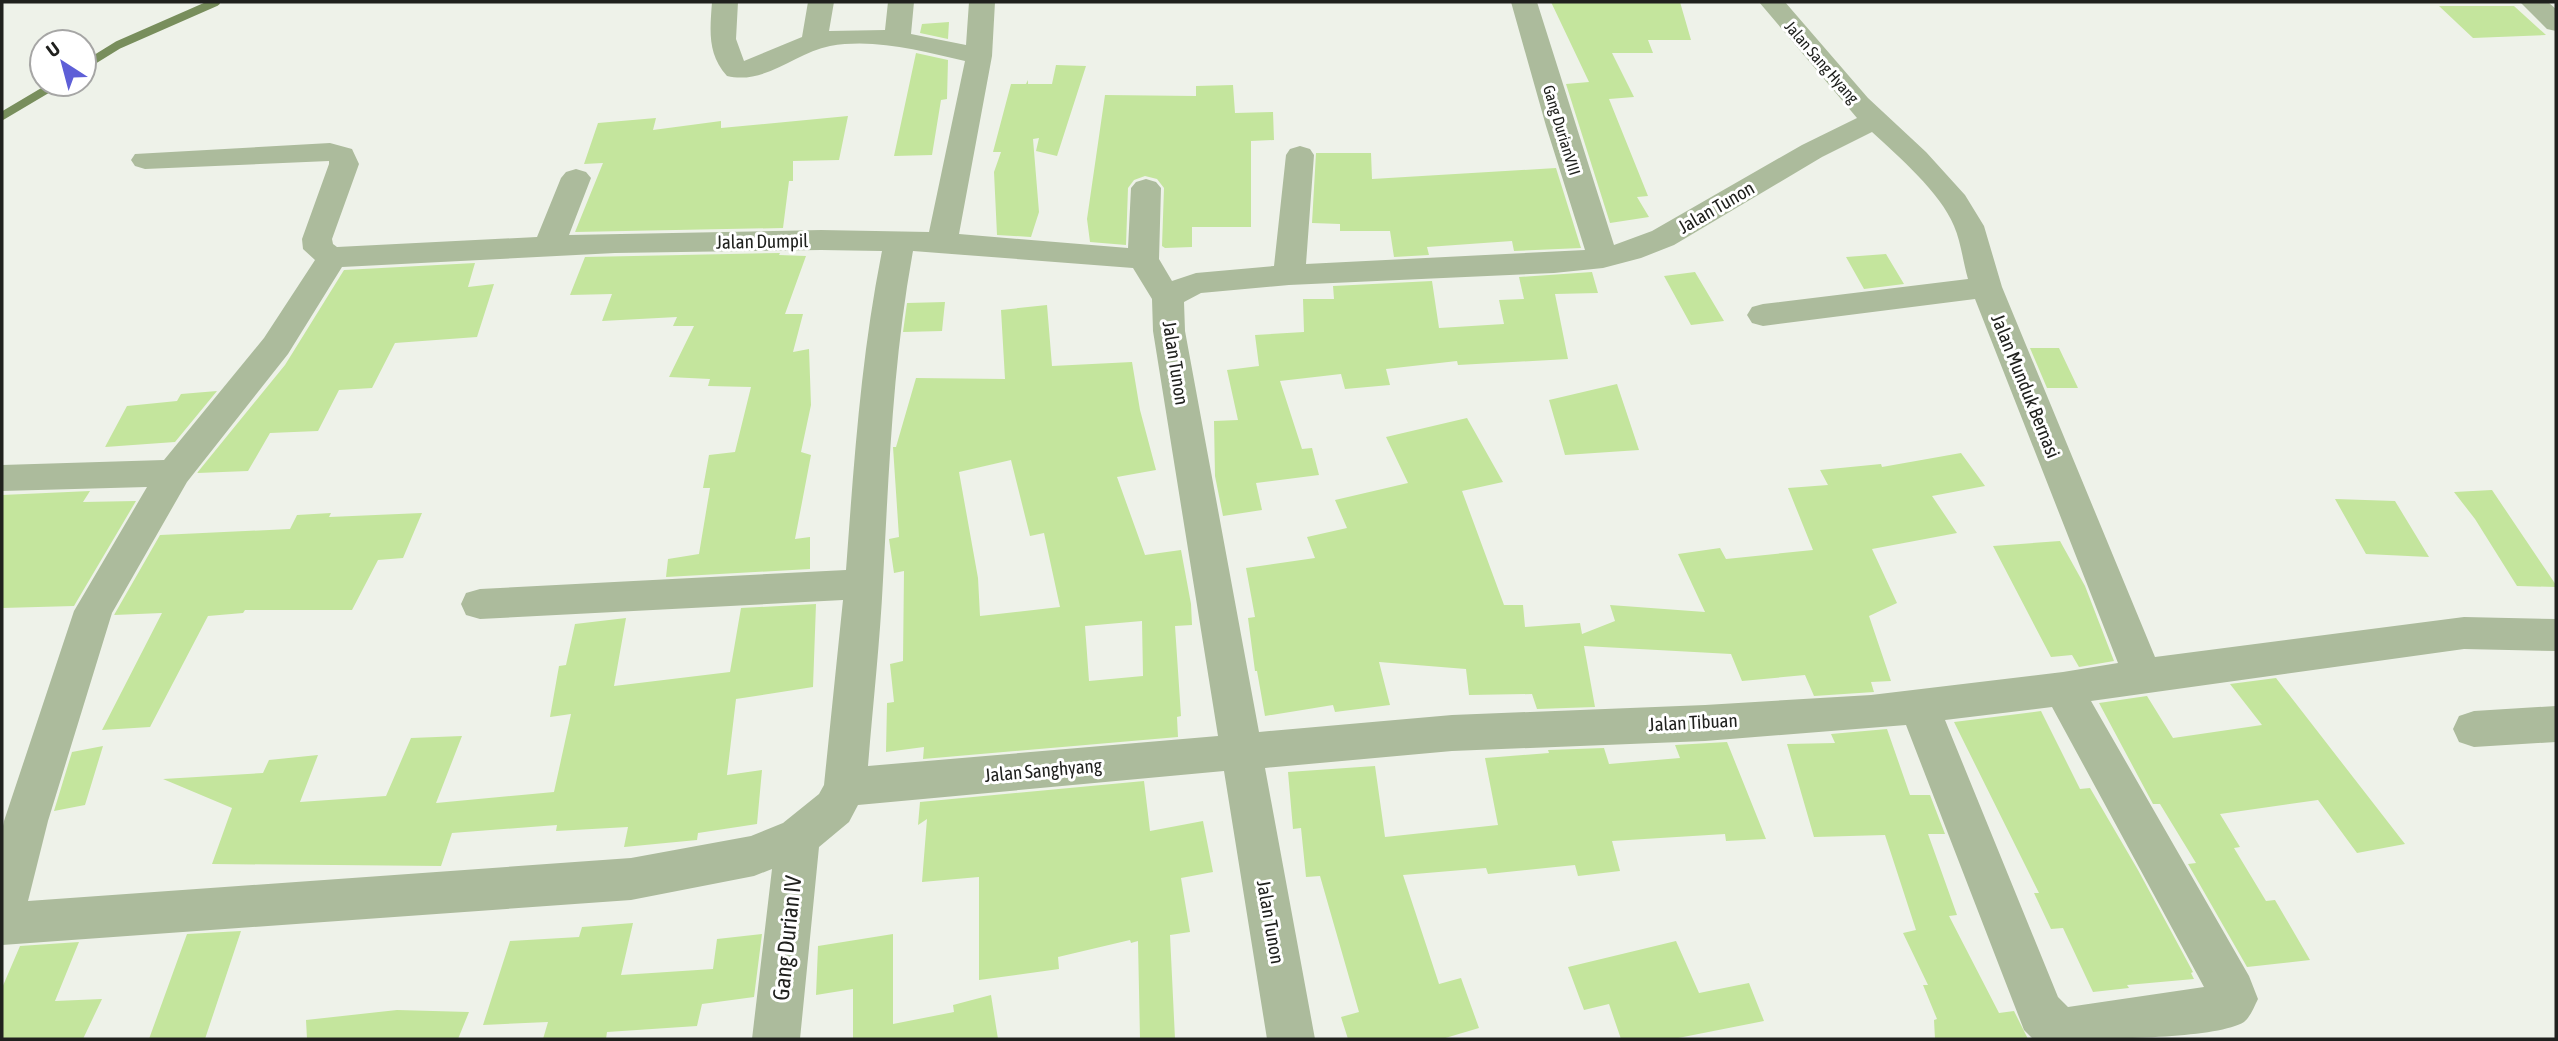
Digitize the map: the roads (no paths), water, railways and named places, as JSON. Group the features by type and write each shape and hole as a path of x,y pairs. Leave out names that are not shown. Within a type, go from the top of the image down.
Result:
{"street":[{"path":"725,2 723,49 731,65 737,70 764,67 814,42 847,37 897,39 979,56"},
{"path":"814,42 821,2"},
{"path":"897,39 901,2"},
{"path":"942,242 979,56 982,2"},
{"name":"Gang DurianVIII","path":"1524,2 1560,126 1603,258"},
{"name":"Jalan Sang Hyang","path":"1772,2 1811,51 1875,120"},
{"path":"2533,2 2556,23"},
{"name":"Jalan Tunon","path":"1291,1039 1169,331 1168,299 1176,291 1196,283 1289,275 1603,258 1663,238 1812,150 1875,120"},
{"name":"Jalan Munduk Bernasi","path":"1875,120 1916,158 1954,201 1969,226 1986,287 2143,675"},
{"path":"2,913 26,821 87,624 174,473 276,346 332,257 317,249 317,239 344,164 342,155 330,152 145,160"},
{"path":"1289,275 1300,155"},
{"path":"549,246 576,177"},
{"path":"1146,188 1143,259 1168,299"},
{"path":"2,923 631,880 754,856 798,837 834,808 845,787 864,584 874,418 884,321 899,241"},
{"name":"Jalan Dumpil","path":"332,257 628,242 899,241 942,242 1143,259"},
{"path":"1763,315 1986,287"},
{"path":"2,478 174,473"},
{"path":"480,604 864,584"},
{"name":"Jalan Tibuan","path":"1241,752 1452,733 1706,723 1919,706 2464,634 2556,635"},
{"path":"1919,706 2040,1013 2052,1025 2066,1031 2226,1007 2234,999 2232,992 2063,689"},
{"path":"2474,729 2556,724"},
{"name":"Jalan Sanghyang","path":"845,787 1241,752"},
{"name":"Gang Durian IV","path":"776,1039 798,837"}],"waterway":[{"path":"98,57 118,45 216,2"},
{"path":"2,116 32,98"}]}
